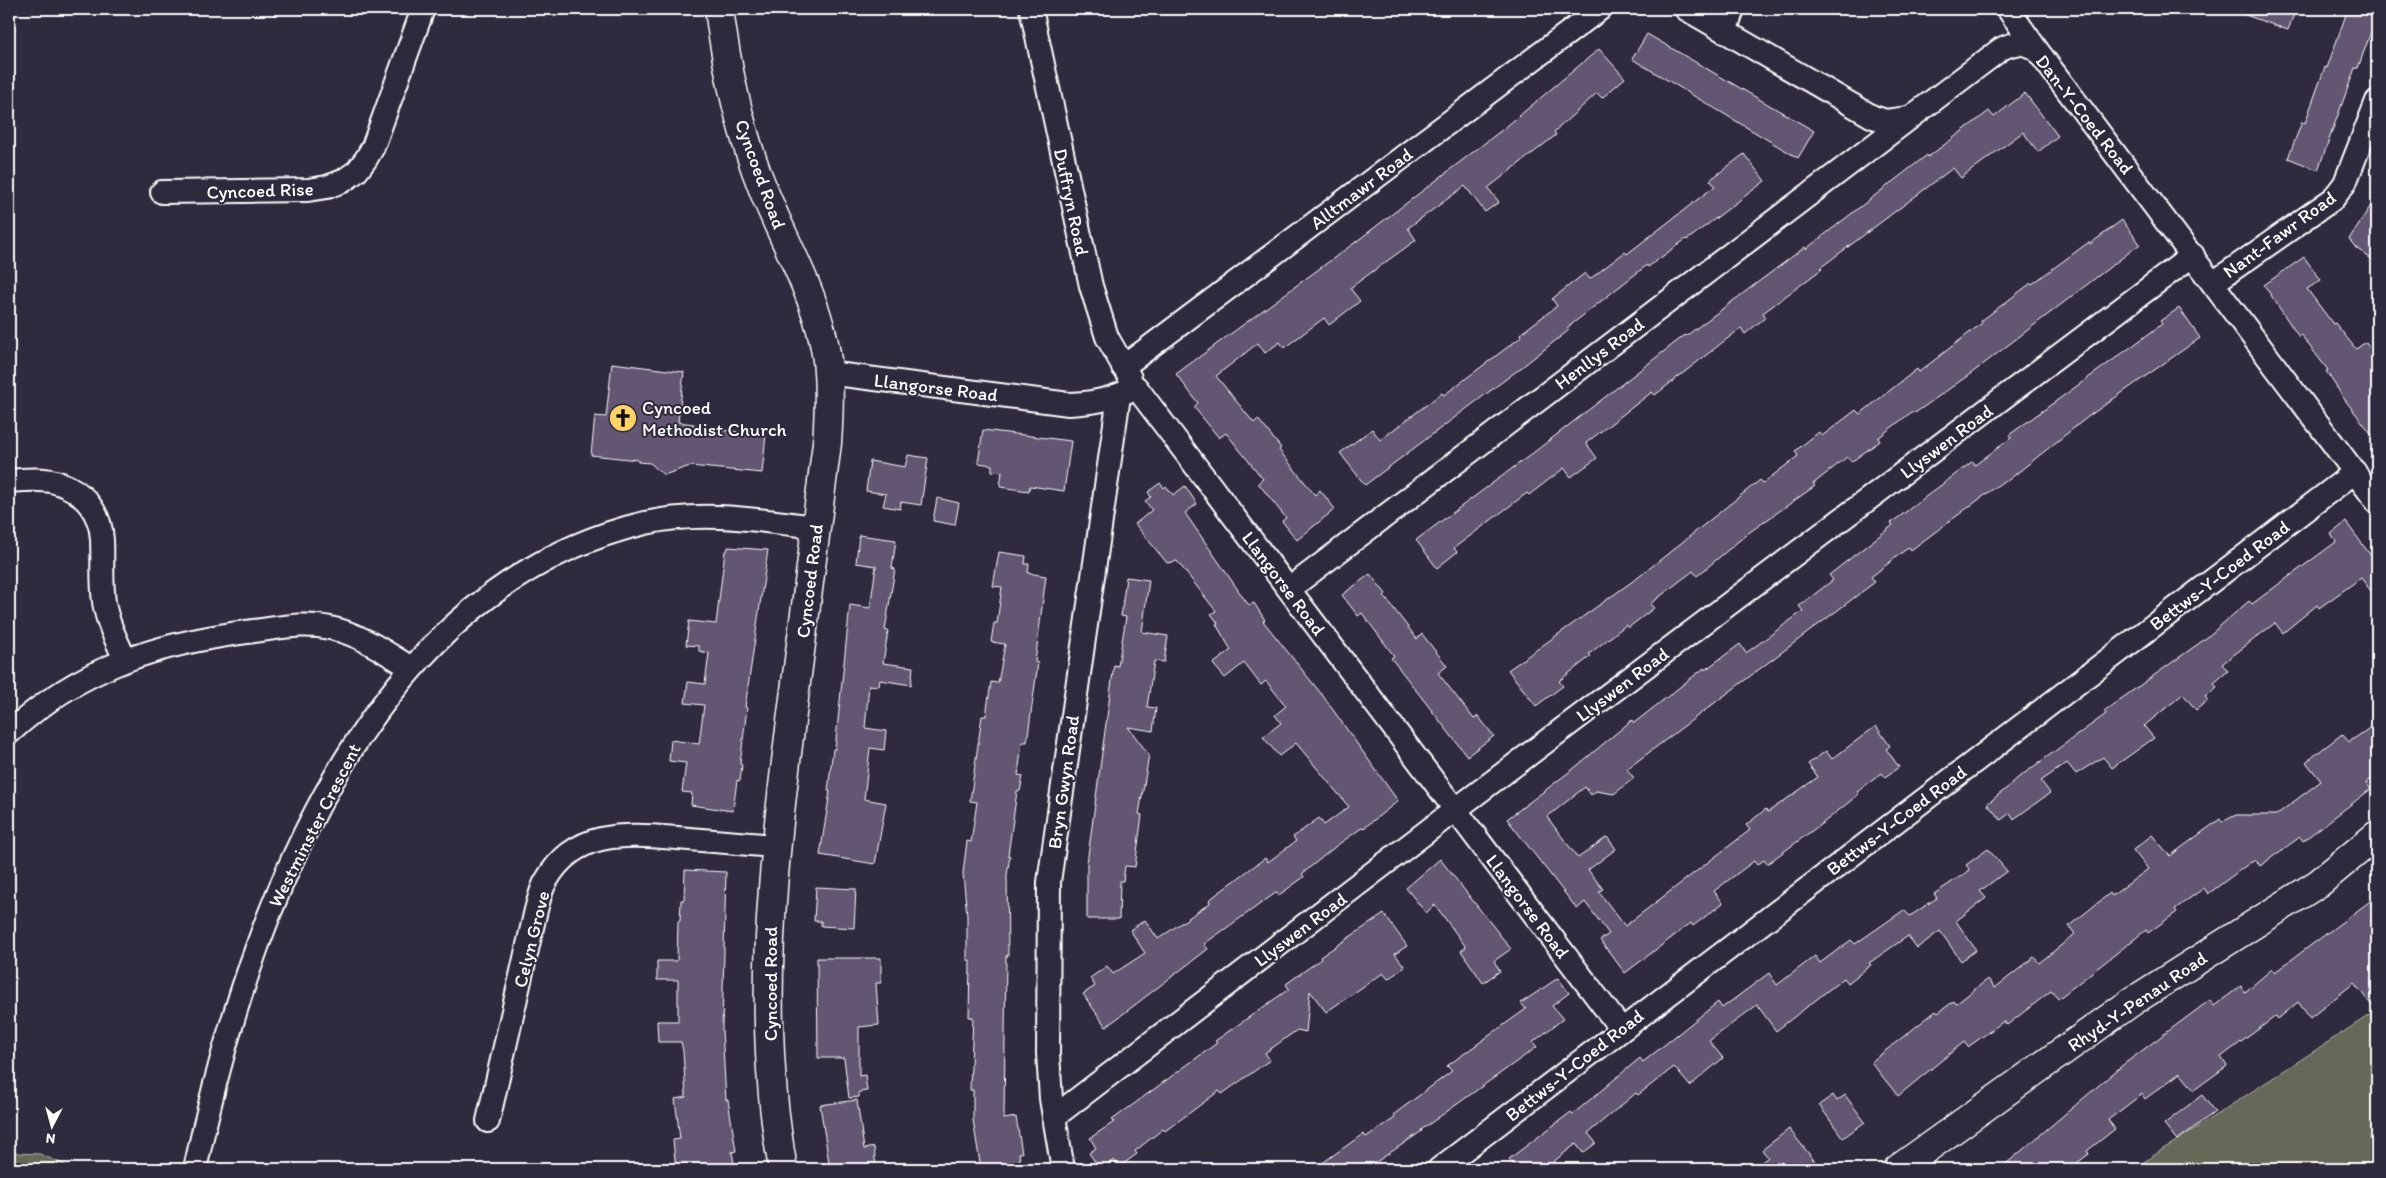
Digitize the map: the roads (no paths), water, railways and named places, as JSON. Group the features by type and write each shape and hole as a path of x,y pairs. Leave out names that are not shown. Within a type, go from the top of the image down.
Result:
{"street":[{"name":"Cyncoed Rise","path":"162,192 308,190 327,187 343,181 357,171 373,147 423,9"},
{"name":"Cyncoed Road","path":"719,9 729,69 751,154 763,188 812,303 821,334 828,373 827,443 775,846 770,922 768,1013 775,1114 783,1169"},
{"name":"Duffryn Road","path":"1031,9 1082,254 1101,319 1122,367 1128,392"},
{"name":"Alltmawr Road","path":"1122,367 1600,9"},
{"path":"1686,9 1873,117 1886,121 1909,118"},
{"path":"1725,32 1732,9"},
{"path":"2008,9 2037,50"},
{"name":"Dan-Y-Coed Road","path":"1909,118 2001,49 2018,43 2027,44 2037,50 2194,255 2377,502"},
{"name":"Nant-Fawr Road","path":"2213,283 2333,199 2345,183 2377,101"},
{"name":"Henllys Road","path":"1289,589 1909,118"},
{"name":"Llyswen Road","path":"1054,1116 1455,810 2194,255"},
{"name":"Llangorse Road","path":"828,373 1069,404 1086,403 1128,392 1289,589 1621,1029"},
{"name":"Bryn Gwyn Road","path":"1063,1169 1054,1116 1048,1054 1049,882 1128,392"},
{"name":"Bettws-Y-Coed Road","path":"1439,1169 2354,472"},
{"path":"9,480 54,482 82,496 93,509 99,522 102,539 104,603 108,620 125,659"},
{"name":"Westminster Crescent","path":"195,1169 232,1026 261,933 292,861 335,776 366,725 411,668 460,621 510,583 579,545 594,539 647,523 709,516 737,517 815,527"},
{"path":"9,733 24,719 64,692 88,677 125,659 170,645 213,636 311,625 343,631 372,643 411,668"},
{"name":"Celyn Grove","path":"488,1121 536,910 545,881 558,863 577,848 604,836 631,834 775,846"},
{"name":"Rhyd-Y-Penau Road","path":"1898,1169 2133,1001 2318,883 2377,836"}],"place":[{"name":"Cyncoed Methodist Church","path":"623,418"}]}
